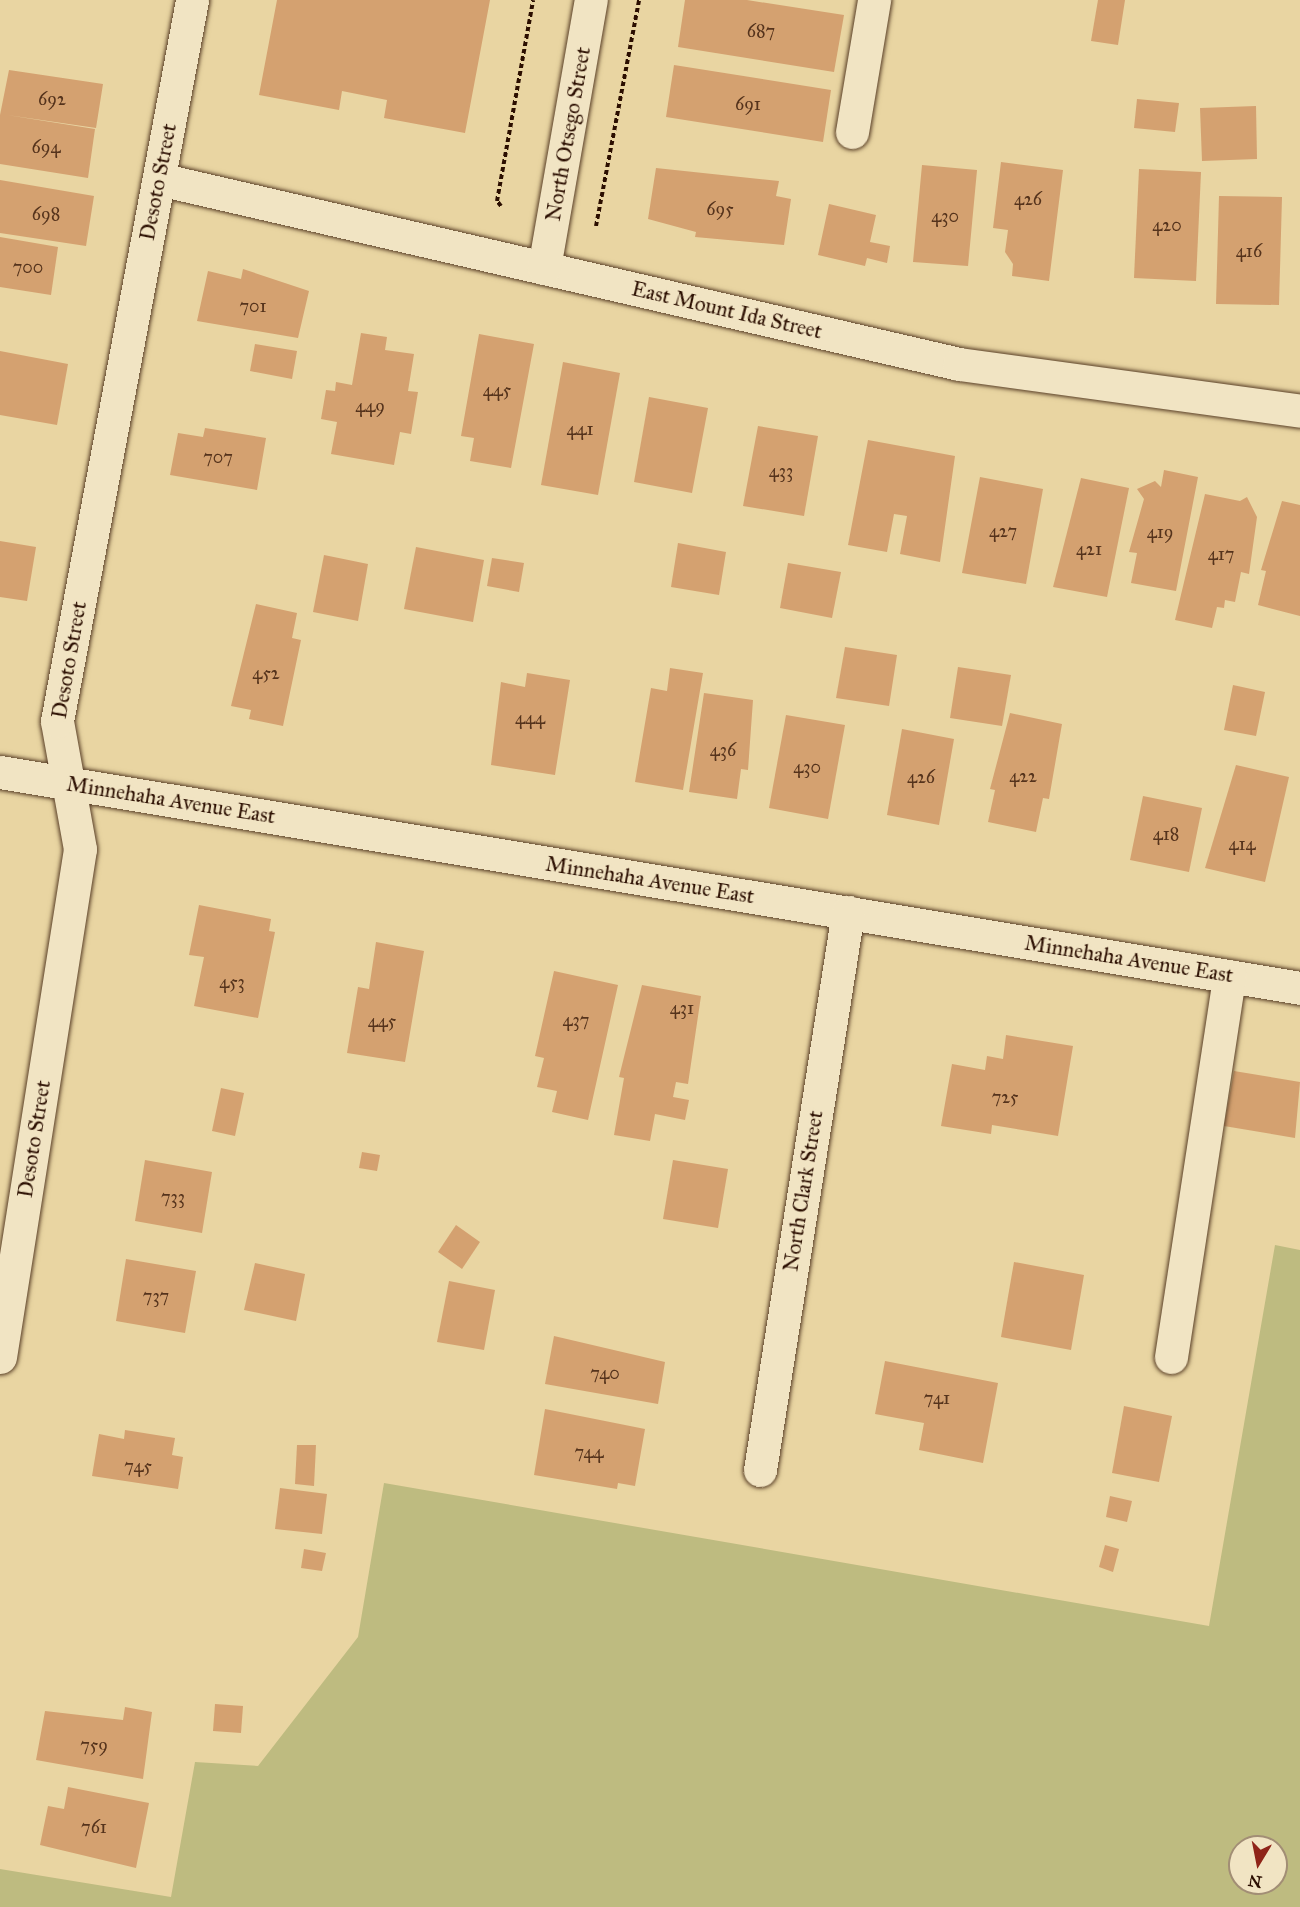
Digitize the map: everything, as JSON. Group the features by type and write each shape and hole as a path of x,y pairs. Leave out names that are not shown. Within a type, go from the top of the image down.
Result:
{"street":[{"name":"Desoto Street","path":"0,1357 80,849 57,721 192,0"},
{"name":"North Otsego Street","path":"544,268 591,0"},
{"path":"852,132 874,0"},
{"name":"East Mount Ida Street","path":"159,179 970,366 1300,411"},
{"name":"Minnehaha Avenue East","path":"0,772 1300,988"},
{"name":"North Clark Street","path":"760,1470 848,912"},
{"path":"1171,1357 1229,976"}],"path":[{"path":"501,206 497,201 533,0"},
{"path":"592,228 599,225 639,0"}],"shaded area":[{"path":"1275,1245 1300,1250 1300,1907 0,1907 0,1869 171,1897 195,1762 258,1766 358,1637 384,1483 1209,1626"}],"building":[{"path":"277,0 490,0 465,133 384,118 387,100 342,91 339,110 259,95"},
{"path":"685,0 747,0 844,15 834,72 678,47"},
{"path":"1098,0 1125,0 1118,45 1091,41"},
{"path":"674,65 831,90 823,142 666,117"},
{"path":"9,70 103,84 96,128 7,115 95,129 88,178 0,164 0,115"},
{"path":"1137,99 1179,103 1175,132 1134,128"},
{"path":"1256,106 1257,159 1202,161 1200,108"},
{"path":"1001,162 1063,170 1049,281 1012,276 1013,264 1005,252 1008,230 993,228"},
{"path":"922,165 977,170 968,266 913,262"},
{"path":"656,168 779,181 776,196 791,199 784,245 695,237 696,232 648,219"},
{"path":"1139,169 1201,172 1196,281 1134,278"},
{"path":"0,180 94,196 86,246 0,233"},
{"path":"1219,196 1282,197 1279,305 1216,304"},
{"path":"829,204 876,215 870,242 890,246 887,263 867,258 865,266 818,255"},
{"path":"0,237 58,247 51,295 0,287"},
{"path":"243,269 309,291 298,338 197,321 208,271 241,279"},
{"path":"361,333 387,337 385,350 414,354 408,391 418,392 411,434 400,432 394,465 331,454 337,422 321,419 326,390 335,391 336,382 352,385"},
{"path":"479,334 534,344 511,468 470,461 474,438 461,436"},
{"path":"255,344 297,351 292,379 250,371"},
{"path":"0,351 68,364 57,425 0,415"},
{"path":"563,362 620,373 598,495 541,485"},
{"path":"649,397 708,408 692,493 634,482"},
{"path":"758,426 818,436 804,516 743,506"},
{"path":"205,428 266,438 257,490 170,475 178,433 203,437"},
{"path":"868,440 955,456 940,562 900,554 907,516 894,514 887,552 848,545"},
{"path":"1164,470 1198,477 1176,591 1131,583 1137,553 1129,552 1144,499 1137,489 1155,481 1161,487"},
{"path":"980,477 1043,489 1026,584 962,573"},
{"path":"1081,478 1129,488 1107,597 1053,587"},
{"path":"1205,494 1240,501 1247,497 1257,517 1249,574 1241,572 1235,602 1225,600 1224,608 1217,607 1212,628 1175,620"},
{"path":"1282,501 1300,505 1300,616 1258,605 1266,571 1261,570"},
{"path":"0,541 36,547 27,601 0,597"},
{"path":"678,543 726,552 719,595 671,587"},
{"path":"416,547 484,560 473,622 404,609"},
{"path":"324,555 368,564 358,621 313,612"},
{"path":"492,558 524,563 519,592 487,586"},
{"path":"788,563 841,572 832,618 780,608"},
{"path":"256,604 297,613 292,638 301,640 283,726 249,719 251,710 231,706"},
{"path":"845,647 897,655 889,706 836,698"},
{"path":"958,667 1011,675 1002,726 950,718"},
{"path":"670,668 703,673 683,790 635,782 651,688 667,691"},
{"path":"527,673 570,680 555,775 491,765 501,682 525,687"},
{"path":"1233,685 1265,692 1256,736 1224,730"},
{"path":"704,693 753,700 748,770 741,769 737,799 689,792"},
{"path":"1010,713 1062,724 1049,799 1043,798 1036,832 988,822 995,790 990,789"},
{"path":"786,715 845,725 828,819 769,808"},
{"path":"902,729 954,739 939,825 887,815"},
{"path":"1236,765 1289,777 1265,882 1205,868"},
{"path":"1143,796 1202,808 1189,872 1130,860"},
{"path":"199,905 271,919 269,931 275,932 258,1018 194,1006 204,957 189,955"},
{"path":"376,942 424,951 405,1062 347,1053 358,987 369,989"},
{"path":"554,971 618,985 588,1120 552,1112 557,1091 537,1087 544,1058 535,1056"},
{"path":"642,985 701,996 688,1084 676,1082 673,1097 689,1100 685,1120 655,1114 650,1141 614,1135 624,1078 619,1077"},
{"path":"1006,1035 1073,1046 1058,1136 992,1125 991,1134 941,1126 952,1064 985,1070 987,1056 1003,1059"},
{"path":"1234,1071 1300,1082 1295,1138 1224,1126"},
{"path":"221,1088 244,1093 235,1136 212,1131"},
{"path":"362,1152 380,1155 377,1171 359,1168"},
{"path":"145,1160 212,1172 202,1233 135,1221"},
{"path":"673,1160 728,1169 718,1228 663,1219"},
{"path":"456,1225 480,1242 462,1269 438,1252"},
{"path":"126,1259 196,1271 185,1333 116,1321"},
{"path":"1014,1262 1084,1275 1071,1350 1001,1337"},
{"path":"255,1263 305,1274 296,1321 244,1310"},
{"path":"449,1281 495,1290 484,1350 437,1342"},
{"path":"554,1336 665,1362 658,1404 545,1384"},
{"path":"885,1361 998,1383 983,1463 919,1450 924,1423 875,1414"},
{"path":"1124,1406 1172,1416 1159,1482 1112,1473"},
{"path":"545,1409 645,1429 635,1486 618,1483 617,1489 534,1475"},
{"path":"125,1430 175,1438 172,1455 183,1457 178,1489 92,1476 99,1434 124,1439"},
{"path":"297,1445 316,1445 314,1486 295,1484"},
{"path":"280,1488 327,1494 322,1534 275,1529"},
{"path":"1110,1496 1132,1501 1127,1522 1106,1517"},
{"path":"1105,1545 1119,1549 1113,1572 1099,1567"},
{"path":"304,1549 326,1553 322,1571 301,1568"},
{"path":"215,1704 243,1706 241,1733 213,1731"},
{"path":"125,1707 152,1712 143,1779 36,1760 45,1711 123,1720"},
{"path":"68,1787 149,1803 136,1868 40,1845 48,1806 64,1809"}]}
